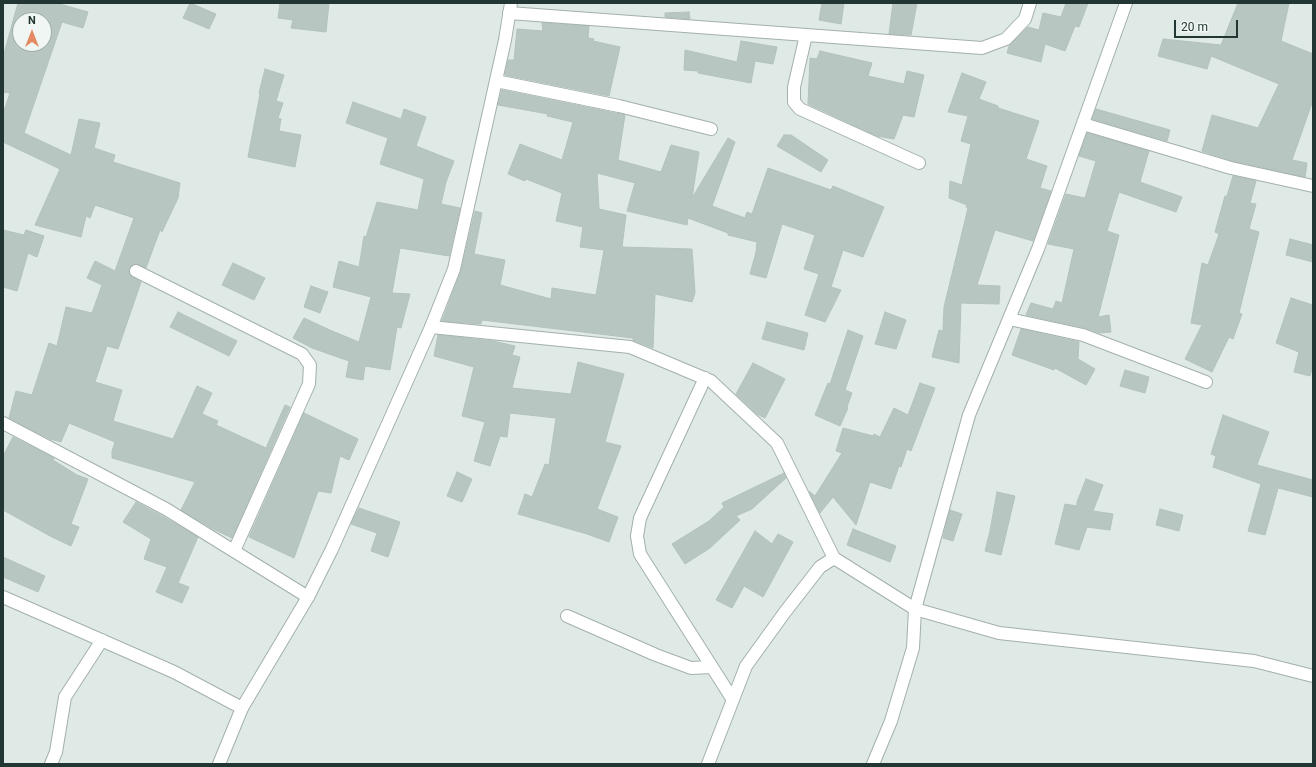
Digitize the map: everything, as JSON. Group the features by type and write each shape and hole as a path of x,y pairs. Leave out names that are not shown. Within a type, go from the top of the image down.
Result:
{"street":[{"path":"219,764 242,708 308,597 332,549 431,327 454,269 496,81 510,8 806,35 982,48 1006,39 1025,18 1030,3"},
{"path":"873,764 891,721 913,648 915,609 969,415 1038,249 1126,3"},
{"path":"806,35 794,87 794,102 800,109 919,163"},
{"path":"496,81 619,106 711,129"},
{"path":"1083,124 1231,168 1313,186"},
{"path":"136,271 302,354 310,365 309,384 234,551"},
{"path":"1009,319 1083,335 1206,382"},
{"path":"431,327 630,347 711,381 777,443 834,558 915,609 999,633 1254,661 1313,676"},
{"path":"705,378 640,518 637,536 640,554 733,700"},
{"path":"3,424 166,509 308,597"},
{"path":"708,764 746,666 780,618 820,567 834,558"},
{"path":"3,597 174,672 242,708"},
{"path":"567,616 656,655 691,668 712,667"},
{"path":"51,764 56,752 65,697 102,640"}],"building":[{"path":"18,3 56,3 88,12 83,28 62,22 52,51 52,12 16,12"},
{"path":"190,3 216,14 209,29 183,18"},
{"path":"280,3 329,3 326,32 291,28 293,20 278,18"},
{"path":"822,3 844,3 841,24 819,20"},
{"path":"893,3 917,3 911,35 889,34"},
{"path":"1066,3 1088,3 1079,27 1075,26 1065,51 1045,44 1041,62 1007,53 1009,46 1028,27 1039,30 1043,13 1061,17"},
{"path":"1238,3 1289,3 1281,41 1313,54 1313,100 1292,160 1307,163 1305,177 1233,161 1202,151 1212,115 1258,128 1279,84 1211,56 1207,69 1158,56 1163,39 1221,45"},
{"path":"689,12 690,19 665,17 665,13"},
{"path":"542,23 589,26 588,38 594,39 593,41 620,47 609,96 505,75 508,60 514,60 517,29 543,31"},
{"path":"12,25 12,52 52,52 24,133 71,155 79,119 100,123 94,148 115,155 113,162 180,183 178,198 162,232 160,230 146,268 136,264 129,268 130,275 141,282 118,349 107,346 95,382 122,390 113,421 173,439 197,386 212,393 202,414 218,421 216,425 266,448 285,405 290,407 232,538 213,529 181,510 195,482 112,458 112,451 115,442 69,423 61,442 50,439 9,418 16,391 32,395 49,343 57,346 66,307 92,313 102,285 87,278 95,261 115,271 134,218 95,205 90,218 86,216 81,237 35,225 60,169 3,142 3,114 10,93 3,92 3,57"},
{"path":"741,41 777,47 773,64 755,61 751,83 698,73 698,71 684,70 685,50 737,62"},
{"path":"820,51 872,63 868,76 904,84 907,71 924,75 914,117 903,115 894,139 877,136 808,104 810,58 817,59"},
{"path":"265,69 284,75 276,101 283,103 278,118 281,119 279,131 301,135 295,167 248,157 259,93"},
{"path":"962,73 986,82 979,99 998,106 998,108 1039,121 1026,159 1047,166 1040,188 1051,191 1033,241 995,230 977,285 1000,286 999,304 961,303 959,363 932,357 939,330 943,331 944,307 968,208 966,207 967,205 949,198 950,181 962,185 971,144 961,141 968,116 948,112"},
{"path":"502,90 625,115 618,160 661,172 671,145 699,152 692,198 728,138 735,142 712,206 745,218 747,212 752,214 768,168 831,190 833,186 884,207 863,257 843,250 831,287 841,290 825,322 805,315 819,274 804,269 815,235 782,224 766,278 750,274 757,242 728,235 728,233 688,218 687,225 627,211 635,183 597,173 599,209 626,215 622,247 692,249 695,293 692,302 655,294 653,348 633,340 633,338 482,320 481,324 442,321 461,271 475,211 482,213 474,254 505,260 500,285 551,299 552,288 596,295 604,250 580,247 583,227 556,221 562,193 526,179 525,181 508,174 520,144 562,160 573,122 547,116 548,114 498,105"},
{"path":"353,102 401,119 404,109 426,117 416,146 454,161 446,182 441,204 460,208 449,256 400,248 392,293 410,294 401,328 397,327 390,370 365,366 363,380 346,377 349,361 312,348 293,338 304,318 359,342 371,297 333,287 339,261 359,267 364,236 366,237 377,202 418,210 424,179 380,164 388,138 346,123"},
{"path":"1096,109 1170,130 1167,141 1092,119"},
{"path":"1087,133 1149,151 1140,182 1182,197 1176,212 1119,192 1107,231 1119,235 1098,317 1109,315 1111,332 1100,333 1085,328 1026,315 1031,303 1053,309 1056,301 1062,303 1074,249 1048,244 1066,194 1085,198 1096,161 1079,156"},
{"path":"784,135 791,135 828,160 821,172 777,146"},
{"path":"1233,176 1256,181 1250,203 1256,204 1249,229 1259,232 1239,313 1242,314 1233,339 1229,337 1212,372 1185,359 1202,325 1191,323 1202,263 1208,265 1219,234 1215,232 1225,196 1227,196"},
{"path":"3,230 24,235 26,230 44,236 37,257 28,253 17,291 3,287"},
{"path":"1290,239 1313,245 1313,262 1286,255"},
{"path":"233,263 265,278 254,300 222,285"},
{"path":"311,286 328,292 320,313 304,307"},
{"path":"1291,298 1313,305 1313,365 1310,376 1294,372 1299,352 1276,343"},
{"path":"178,312 237,341 229,356 170,327"},
{"path":"885,312 906,320 896,349 875,344"},
{"path":"767,322 808,333 804,350 762,339"},
{"path":"1021,329 1079,342 1078,359 1095,369 1086,385 1055,368 1054,370 1012,355"},
{"path":"848,330 863,336 845,390 852,393 847,407 848,408 840,426 815,415 828,383 830,384"},
{"path":"438,335 493,341 515,346 512,355 520,357 512,388 571,394 578,362 624,374 605,442 621,446 597,509 618,517 609,542 518,514 525,494 532,497 545,464 549,465 556,418 510,413 507,437 500,436 490,466 474,461 485,422 462,416 474,367 434,356"},
{"path":"753,363 785,379 765,418 757,414 736,394"},
{"path":"1125,370 1149,377 1145,393 1120,386"},
{"path":"920,383 935,388 911,451 907,449 891,489 870,482 856,525 833,497 820,513 809,491 815,496 842,453 836,451 843,428 873,436 874,434 880,437 894,408 908,415"},
{"path":"304,413 358,439 349,460 340,456 331,493 318,491 294,558 249,537"},
{"path":"1223,415 1269,432 1257,465 1313,480 1313,497 1278,488 1265,535 1248,531 1261,484 1213,467 1216,456 1211,454"},
{"path":"13,437 54,458 53,460 77,475 88,479 71,524 79,527 71,546 3,510 3,456"},
{"path":"457,472 472,479 462,502 447,496"},
{"path":"784,473 786,478 752,509 736,516 740,520 710,548 685,564 672,544 709,521 724,507 722,503"},
{"path":"1086,479 1103,485 1093,511 1113,514 1110,530 1087,527 1079,550 1055,544 1065,504 1077,506 1077,502"},
{"path":"997,492 1015,496 1001,555 985,551"},
{"path":"136,502 198,537 178,583 189,587 182,603 156,592 167,567 144,559 151,539 123,522"},
{"path":"359,508 400,522 388,557 371,551 377,533 351,524"},
{"path":"1160,509 1183,515 1179,531 1156,525"},
{"path":"950,510 962,514 953,541 943,538"},
{"path":"853,529 896,546 890,562 847,545"},
{"path":"755,531 772,544 778,534 793,542 763,597 744,586 732,608 716,600"},
{"path":"3,557 45,576 38,592 3,577"}]}
